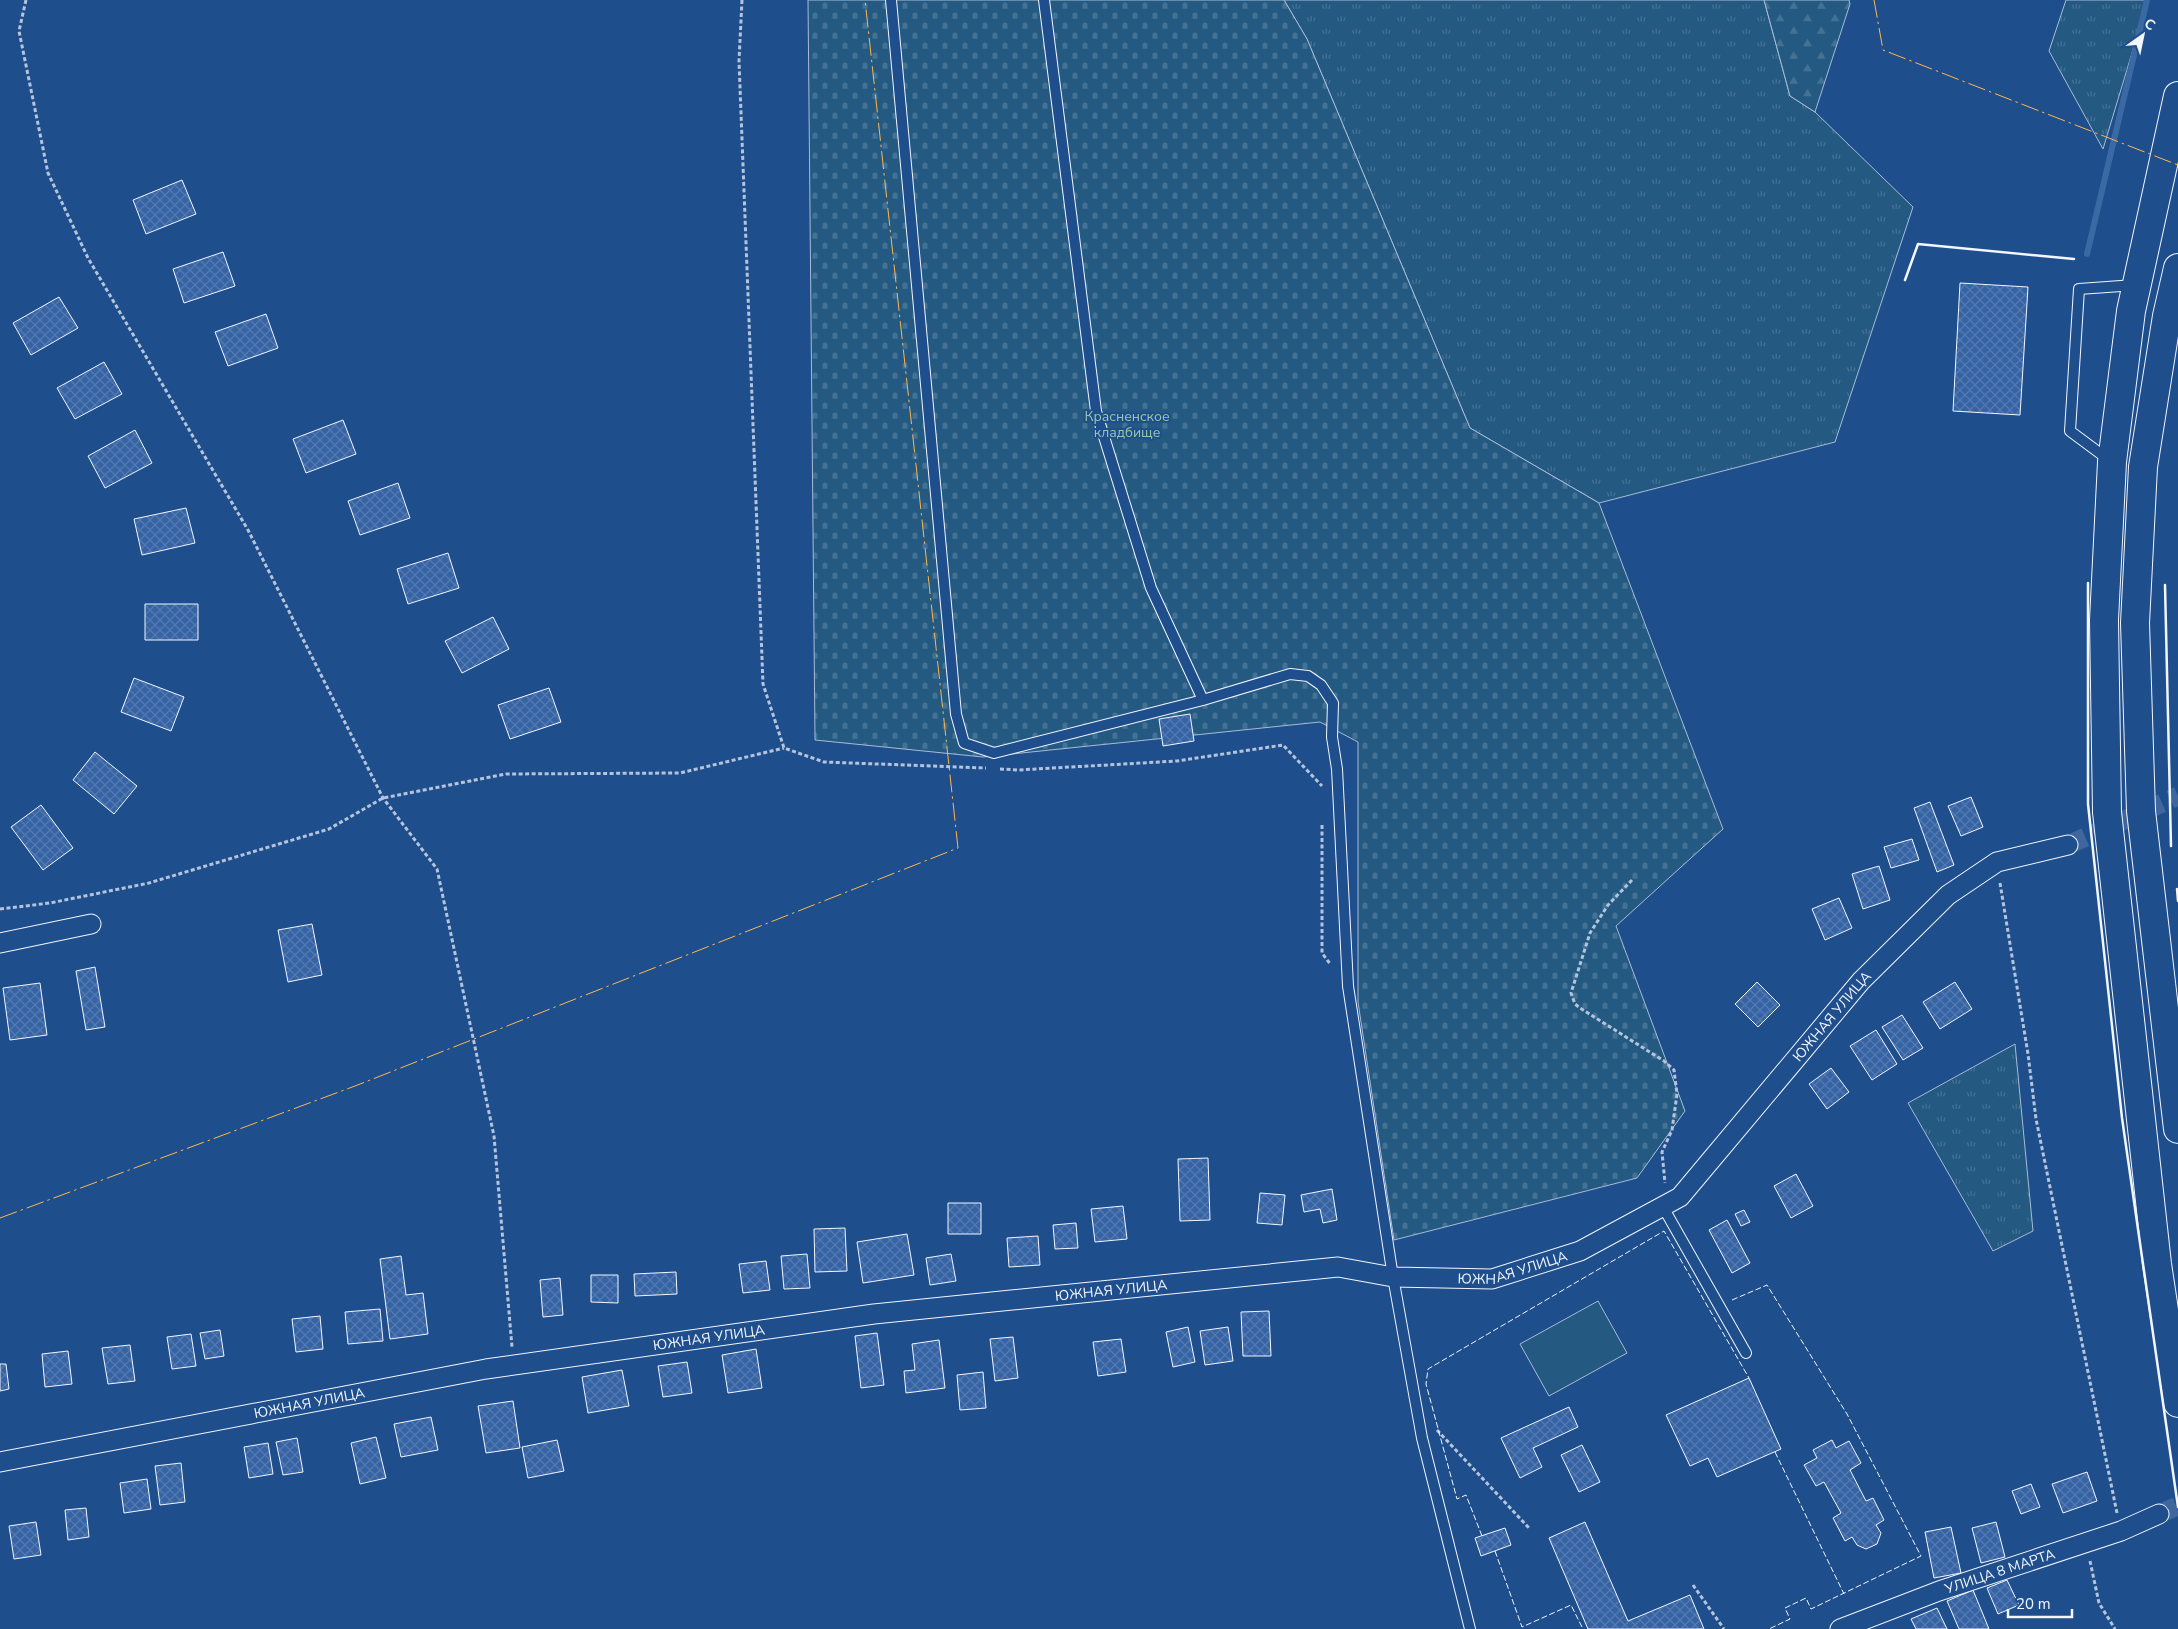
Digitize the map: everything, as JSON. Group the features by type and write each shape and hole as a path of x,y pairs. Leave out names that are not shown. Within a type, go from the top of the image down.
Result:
{"main road":[{"path":"2178,96 2131,310 2112,462 2104,620 2107,812 2157,1264 2178,1403"},
{"path":"2178,268 2167,316 2143,467 2135,623 2142,811 2178,1129"}],"street":[{"name":"ЮЖНАЯ УЛИЦА","path":"0,1462 513,1365 874,1314 1338,1267 1393,1277 1492,1279 1580,1251 1680,1198 1861,982 1948,895 1996,862 2068,845"},
{"path":"0,943 91,924"},
{"name":"УЛИЦА 8 МАРТА","path":"1840,1629 1939,1591 2121,1531 2159,1514"}],"lane":[{"path":"891,0 956,714 964,743 994,753 1203,700 1290,674 1308,676 1321,685 1333,703 1332,737 1338,768 1348,986 1393,1277 1418,1417 1470,1629"},
{"path":"1044,0 1096,411 1151,588 1203,700"},
{"path":"2112,462 2070,431 2079,289 2136,285"},
{"path":"1663,1207 1746,1353"}],"path":[{"path":"26,0 19,31 48,173 88,258 248,530 383,798 437,869 453,936 494,1136 513,1365"},
{"path":"0,909 50,903 148,883 329,829 383,798 506,774 680,773 784,748"},
{"path":"1996,862 2028,1054 2036,1119 2121,1531"},
{"path":"1632,880 1608,906 1590,933 1572,993 1575,1004 1580,1008 1664,1061 1674,1070 1676,1094 1672,1130 1662,1152 1666,1189 1663,1207"},
{"path":"1418,1417 1438,1431 1529,1528"},
{"path":"2085,1543 2099,1603 2115,1629"},
{"path":"1693,1585 1724,1629"}],"green space":[{"name":"Красненское кладбище","path":"808,0 1284,0 1307,39 1470,428 1599,503 1723,829 1616,926 1685,1111 1637,1178 1394,1240 1358,1002 1358,742 1320,722 983,757 815,740"},
{"path":"1284,0 1764,0 1790,96 1815,112 1913,207 1835,442 1599,503 1470,428 1307,39"},
{"path":"1764,0 1849,0 1850,4 1815,112 1790,96"},
{"path":"2066,0 2148,0 2103,149 2049,51"},
{"path":"2015,1044 2033,1231 1993,1251 1908,1103"},
{"path":"1598,1301 1627,1353 1549,1396 1520,1344"}],"building":[{"path":"182,180 196,214 146,234 133,200"},
{"path":"223,252 235,286 184,303 173,269"},
{"path":"1960,283 2028,287 2020,415 1953,411"},
{"path":"59,297 78,328 31,355 13,323"},
{"path":"266,314 278,348 228,366 215,332"},
{"path":"104,362 122,394 75,419 57,388"},
{"path":"343,420 356,454 306,473 293,439"},
{"path":"135,430 152,463 105,488 88,456"},
{"path":"398,483 410,518 360,535 348,501"},
{"path":"186,508 195,543 142,555 134,519"},
{"path":"448,553 459,588 408,604 397,569"},
{"path":"145,604 198,604 198,640 145,640"},
{"path":"493,617 509,649 462,673 445,641"},
{"path":"134,678 184,697 171,731 121,712"},
{"path":"549,688 561,722 510,739 498,705"},
{"path":"1190,714 1194,741 1163,746 1159,719"},
{"path":"95,752 137,786 114,814 73,780"},
{"path":"1971,797 1983,827 1961,836 1948,806"},
{"path":"1930,802 1954,865 1937,872 1914,808"},
{"path":"41,805 73,848 43,870 11,827"},
{"path":"1912,839 1919,860 1891,868 1884,847"},
{"path":"1879,866 1890,900 1863,909 1852,874"},
{"path":"1839,898 1852,928 1825,940 1812,909"},
{"path":"312,924 322,975 288,982 278,930"},
{"path":"95,967 105,1027 86,1030 76,971"},
{"path":"1757,982 1780,1005 1758,1027 1735,1004"},
{"path":"1955,982 1972,1009 1940,1029 1923,1002"},
{"path":"40,983 47,1035 10,1040 3,988"},
{"path":"1902,1015 1923,1048 1903,1060 1882,1027"},
{"path":"1876,1030 1897,1064 1872,1080 1850,1046"},
{"path":"1831,1068 1849,1092 1827,1109 1809,1084"},
{"path":"1208,1158 1210,1220 1180,1221 1178,1159"},
{"path":"1796,1174 1813,1206 1791,1218 1774,1186"},
{"path":"1332,1189 1337,1220 1323,1223 1320,1209 1304,1212 1301,1195"},
{"path":"1260,1193 1285,1195 1282,1225 1257,1223"},
{"path":"948,1203 981,1203 981,1234 948,1234"},
{"path":"1123,1206 1127,1239 1095,1242 1091,1209"},
{"path":"1744,1210 1750,1222 1741,1226 1735,1214"},
{"path":"1727,1220 1750,1263 1732,1273 1709,1230"},
{"path":"1076,1223 1078,1248 1055,1249 1053,1225"},
{"path":"845,1228 847,1271 815,1272 814,1229"},
{"path":"907,1234 914,1275 863,1283 857,1242"},
{"path":"1038,1236 1040,1265 1009,1267 1007,1238"},
{"path":"807,1254 810,1288 784,1289 781,1256"},
{"path":"951,1254 956,1281 930,1285 926,1258"},
{"path":"401,1256 406,1295 423,1293 428,1334 390,1339 380,1259"},
{"path":"766,1261 770,1290 743,1293 739,1264"},
{"path":"676,1272 677,1294 635,1296 634,1274"},
{"path":"591,1275 618,1275 618,1303 591,1302"},
{"path":"560,1278 563,1315 543,1317 540,1280"},
{"path":"380,1309 383,1341 348,1344 345,1312"},
{"path":"1269,1311 1271,1356 1243,1356 1241,1312"},
{"path":"320,1316 323,1349 296,1352 292,1319"},
{"path":"1188,1327 1195,1362 1173,1367 1166,1332"},
{"path":"1228,1327 1233,1361 1205,1365 1200,1331"},
{"path":"220,1330 224,1356 205,1359 200,1333"},
{"path":"877,1333 884,1385 861,1388 855,1336"},
{"path":"191,1334 196,1366 172,1369 167,1337"},
{"path":"1013,1337 1018,1378 995,1381 990,1339"},
{"path":"1121,1339 1126,1372 1098,1376 1093,1342"},
{"path":"939,1340 945,1388 906,1393 904,1371 915,1370 912,1344"},
{"path":"130,1345 135,1381 108,1384 102,1348"},
{"path":"756,1349 762,1388 728,1393 722,1355"},
{"path":"68,1351 72,1384 45,1387 42,1354"},
{"path":"687,1362 692,1393 663,1397 658,1366"},
{"path":"0,1364 6,1364 9,1389 0,1391"},
{"path":"622,1370 629,1406 588,1413 582,1377"},
{"path":"983,1372 986,1408 960,1410 957,1375"},
{"path":"1749,1378 1781,1449 1717,1477 1708,1458 1690,1466 1666,1415"},
{"path":"513,1401 520,1448 486,1453 478,1406"},
{"path":"1569,1407 1578,1427 1533,1448 1542,1467 1520,1478 1501,1438"},
{"path":"431,1417 438,1450 401,1457 394,1424"},
{"path":"376,1437 386,1478 360,1484 351,1443"},
{"path":"297,1438 303,1472 283,1475 276,1442"},
{"path":"557,1440 564,1471 528,1478 522,1447"},
{"path":"1832,1440 1836,1448 1849,1441 1861,1463 1850,1470 1866,1501 1873,1498 1884,1520 1876,1525 1881,1533 1877,1544 1866,1549 1857,1545 1852,1537 1845,1541 1833,1518 1841,1513 1824,1482 1816,1486 1804,1465 1817,1458 1813,1450"},
{"path":"268,1443 273,1474 249,1478 244,1447"},
{"path":"1582,1445 1600,1482 1579,1492 1561,1455"},
{"path":"181,1463 185,1502 160,1505 155,1466"},
{"path":"2087,1472 2097,1501 2063,1513 2052,1484"},
{"path":"147,1479 151,1509 124,1513 120,1483"},
{"path":"2031,1484 2040,1507 2021,1514 2012,1491"},
{"path":"86,1508 89,1537 68,1540 65,1510"},
{"path":"36,1522 41,1555 14,1559 9,1526"},
{"path":"1585,1522 1628,1621 1690,1595 1704,1629 1588,1629 1549,1538"},
{"path":"1996,1522 2005,1557 1981,1563 1972,1528"},
{"path":"1951,1527 1961,1573 1934,1578 1925,1532"},
{"path":"1505,1528 1511,1545 1481,1556 1475,1538"},
{"path":"2007,1580 2019,1605 1998,1614 1987,1588"},
{"path":"1973,1590 1989,1629 1959,1629 1947,1601"},
{"path":"1937,1608 1947,1629 1916,1629 1911,1619"}],"waterway":[{"path":"2087,254 2147,0"}],"tunnel":[{"path":"2068,845 2178,796"},
{"path":"2159,1514 2178,1506"}],"fence":[{"path":"1482,1536 1466,1495 1457,1499 1426,1384 1428,1369 1664,1231 1749,1378"},
{"path":"1732,1300 1767,1285 1847,1414 1921,1556 1811,1609 1806,1598 1785,1608 1790,1619 1769,1629"},
{"path":"1775,1452 1844,1594"},
{"path":"1495,1551 1522,1627 1571,1605 1583,1629"}],"wall":[{"path":"1905,280 1918,244 2074,259"},
{"path":"2088,583 2088,804 2122,1118 2178,1507"},
{"path":"2165,585 2171,846"},
{"path":"2177,889 2178,901"}],"power":[{"path":"0,1218 355,1086 958,848 865,0"},
{"path":"1874,0 1883,50 2178,165"}]}
